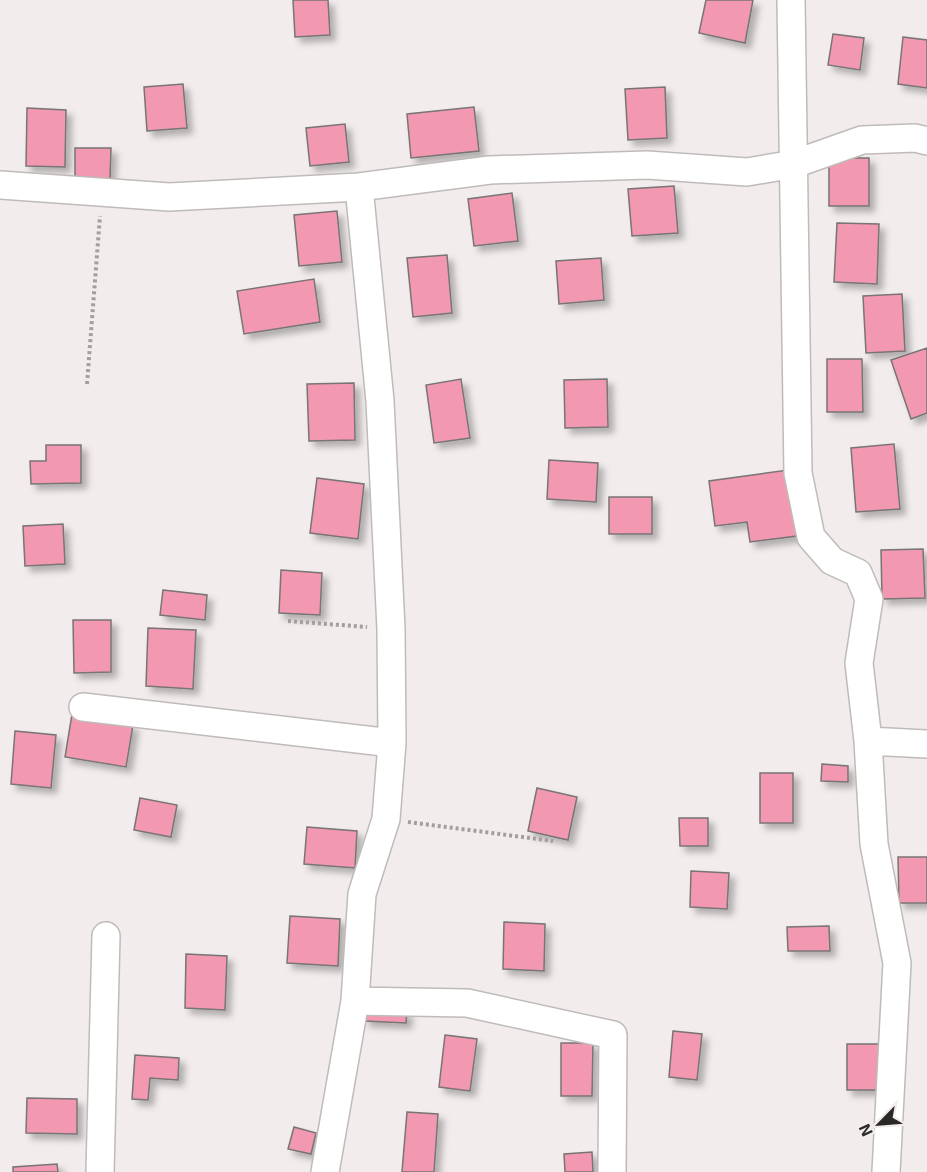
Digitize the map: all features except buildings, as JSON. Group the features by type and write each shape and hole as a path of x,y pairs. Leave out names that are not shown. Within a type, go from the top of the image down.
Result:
{"street":[{"path":"791,0 798,473 811,537 831,561 858,573 869,599 859,663 868,741 874,844 897,963 886,1172"},
{"path":"0,185 169,197 359,187 489,170 647,165 747,172 794,164 862,140 915,138 927,141"},
{"path":"325,1172 355,1001 362,894 386,819 392,743 391,629 380,401 359,187"},
{"path":"83,707 392,743"},
{"path":"868,741 927,744"},
{"path":"100,1172 106,936"},
{"path":"355,1001 467,1004 613,1035 612,1172"}],"path":[{"path":"87,384 102,191"},
{"path":"288,621 391,629"},
{"path":"386,819 553,841"}]}
